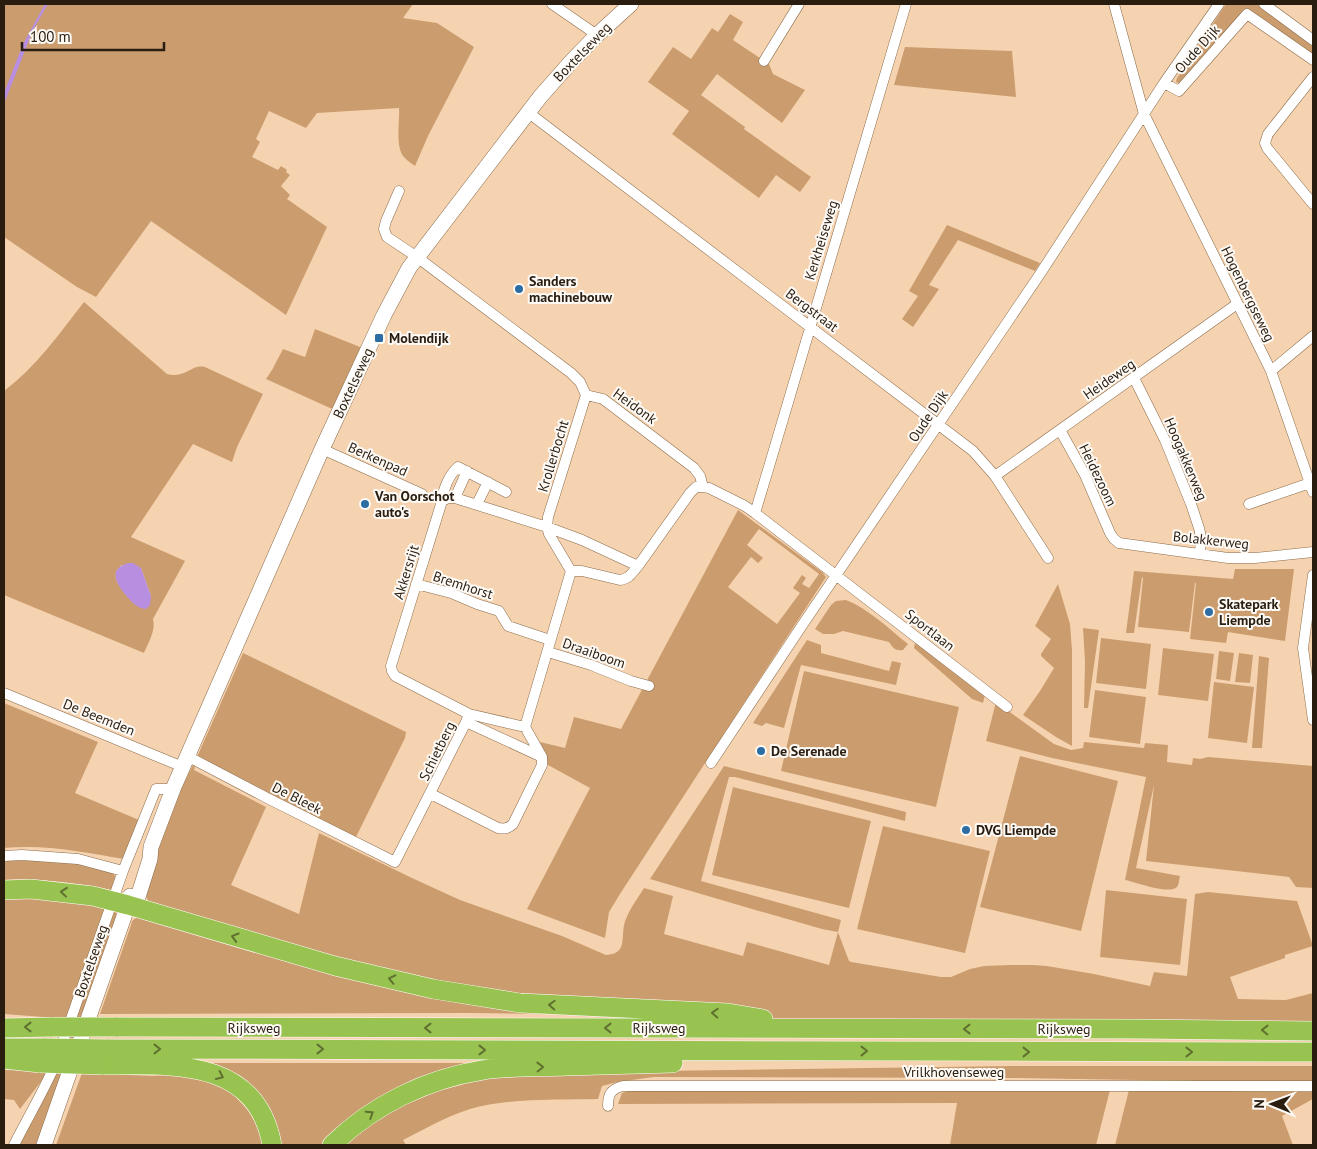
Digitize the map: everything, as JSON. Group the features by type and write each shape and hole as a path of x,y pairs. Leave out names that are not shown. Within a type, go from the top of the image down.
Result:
{"highway":[{"path":"4,890 32,889 74,893 120,903 335,966 433,989 520,1003 728,1013 815,1028"},
{"name":"Rijksweg","path":"4,1028 815,1028 1313,1031"},
{"name":"Rijksweg","path":"4,1048 42,1056 105,1057 815,1051 1313,1052"},
{"path":"332,1145 367,1115 399,1097 438,1080 465,1073 513,1067 728,1061 815,1051"},
{"path":"4,1060 42,1056"},
{"path":"105,1057 183,1066 212,1073 238,1086 257,1106 264,1117 269,1129 272,1145"}],"street":[{"path":"552,4 597,35"},
{"name":"Boxtelseweg","path":"14,1145 54,1067 120,903 131,891 144,852 150,847 185,761 322,449 384,315 409,268 540,97 597,35 631,4"},
{"path":"764,61 799,4"},
{"name":"Kerkheiseweg","path":"755,513 906,4"},
{"name":"Hogenbergseweg","path":"1114,4 1144,114 1271,371 1312,487"},
{"name":"Oude Dijk","path":"711,763 1040,274 1164,83 1219,4"},
{"path":"1264,4 1313,40"},
{"name":"Oude Dijk","path":"1164,83 1178,90 1247,14 1313,60"},
{"path":"1313,77 1268,134 1265,143 1267,148 1313,204"},
{"name":"Bergstraat","path":"529,112 973,450 995,476 1048,558"},
{"path":"399,191 386,221 384,229 387,237 571,373 580,382 586,394"},
{"name":"Heideweg","path":"995,476 1238,304"},
{"path":"1271,371 1313,336"},
{"name":"Hoogakkerweg","path":"1134,378 1165,440 1191,504 1201,537 1200,554"},
{"name":"Heidonk","path":"586,394 603,399 694,468 700,476 702,487"},
{"name":"Krollerbocht","path":"547,527 548,517 586,394"},
{"name":"Heidezoom","path":"1060,430 1085,475 1110,533"},
{"name":"Berkenpad","path":"322,449 422,494"},
{"name":"Akkersrijt","path":"467,471 458,467 443,491 442,502 391,666 395,676 467,718"},
{"path":"455,498 467,471 506,492"},
{"path":"477,504 488,482"},
{"path":"571,571 582,571 626,580 690,492 696,487 702,487 709,488 745,506 836,575"},
{"path":"1248,504 1312,487"},
{"path":"442,502 448,498 455,498 477,504 582,540 638,566"},
{"path":"431,794 498,828 508,828 513,824 542,765 542,757 525,727 571,571 549,534 547,527"},
{"name":"Bolakkerweg","path":"1110,533 1119,543 1226,557 1256,558 1313,552"},
{"name":"Sportlaan","path":"836,575 1007,707"},
{"path":"1313,575 1303,648 1313,720"},
{"name":"Bremhorst","path":"416,584 451,593 499,611 508,626 550,640"},
{"name":"Draaiboom","path":"548,652 592,664 631,681 649,686"},
{"name":"De Beemden","path":"4,693 185,761"},
{"path":"467,718 542,757"},
{"name":"Schietberg","path":"395,862 431,794 467,718 525,727"},
{"name":"De Bleek","path":"185,761 269,799 395,862"},
{"name":"Boxtelseweg","path":"44,1145 120,903 123,870 156,789 173,790"},
{"path":"4,856 22,855 78,859 123,870"},
{"name":"Vrilkhovenseweg","path":"608,1106 608,1098 613,1089 623,1086 1313,1086"}],"shaded area":[{"path":"4,4 413,4 403,18 437,23 474,47 428,136 415,166 404,157 399,145 399,108 317,113 306,128 269,111 256,139 260,142 252,157 278,170 281,166 287,170 286,172 290,175 281,186 290,195 287,199 327,227 286,315 151,221 96,297 77,287 4,237"},
{"path":"45,4 48,4 33,30 4,104 4,93 23,44"},
{"path":"1226,4 1259,4 1313,43 1313,58 1248,12 1218,40 1179,83 1176,82"},
{"path":"730,14 743,22 733,40 769,64 773,74 805,90 782,123 717,74 701,95 745,127 744,129 811,177 800,192 776,175 759,198 672,134 689,111 648,82 673,47 691,59 712,28 718,32"},
{"path":"905,47 1012,51 1016,97 894,85"},
{"path":"947,225 1040,263 1035,271 958,240 929,285 939,289 913,327 902,319 918,296 909,291"},
{"path":"84,302 167,374 179,375 196,368 205,367 263,394 237,447 232,462 193,444 131,537 185,561 153,619 153,632 144,653 4,595 4,391 37,361","holes":["122,565 141,568 151,596 119,585 116,579 116,572"]},
{"path":"315,329 365,349 337,409 330,408 266,379 283,349 305,357"},
{"path":"738,510 822,572 826,577 620,894 609,912 605,938 527,909 590,788 548,765 547,757 540,742 565,748 574,717 621,729","holes":["759,529 819,574 809,588 802,584 806,578 802,575 793,588 800,593 777,624 728,587 751,557 758,563 763,558 747,545"]},
{"path":"128,563 133,563 141,568 151,596 150,605 146,609 137,606 131,601 116,580 115,576 118,569"},
{"path":"1235,569 1294,569 1285,641 1228,632 1226,643 1190,639 1196,583 1189,632 1138,627 1142,577 1134,633 1126,633 1134,571 1233,579"},
{"path":"1058,584 1070,624 1072,650 1072,746 1023,715 1054,668 1041,656 1051,639 1035,626"},
{"path":"846,600 871,614 908,644 903,650 898,650 889,642 843,631 834,634 823,634 815,629 831,605 836,601"},
{"path":"1083,628 1099,630 1088,708 1084,708 1085,662"},
{"path":"916,638 985,694 983,703 972,699 914,648"},
{"path":"1101,638 1151,644 1146,689 1096,683"},
{"path":"807,640 821,645 821,653 889,671 892,661 901,663 896,685 801,665 784,728 766,723 762,726 753,723"},
{"path":"1163,648 1214,654 1208,701 1158,695"},
{"path":"1219,651 1234,653 1230,681 1216,679"},
{"path":"243,653 406,732 405,738 356,837 197,757"},
{"path":"1239,653 1253,655 1250,683 1235,682"},
{"path":"1259,656 1269,658 1262,748 1252,748"},
{"path":"804,671 959,707 936,807 781,771"},
{"path":"1214,682 1254,687 1247,743 1208,738"},
{"path":"1095,690 1146,697 1140,744 1089,737"},
{"path":"996,702 1054,744 1071,750 1083,748 1084,742 1144,748 1145,743 1168,745 1167,762 1192,765 1193,758 1208,757 1313,766 1313,888 1296,887 1289,877 1146,861 1154,785 1136,868 1180,876 1178,885 1173,889 1167,890 1125,880 1146,777 1052,758 986,741"},
{"path":"4,703 98,742 75,793 139,820 124,859 49,848 4,848"},
{"path":"1020,756 1118,781 1081,931 980,907"},
{"path":"197,757 194,770 266,807 231,885 299,914 319,833 460,900 562,936 606,955 613,954 621,947 626,919 644,888 673,896 664,934 743,956 747,942 829,965 838,932 851,962 941,977 951,977 970,969 984,966 1047,966 1150,986 1154,972 1187,976 1195,894 1208,892 1297,901 1313,946 1230,977 1238,999 1286,1000 1313,993 1313,1022 780,1020 696,1015 413,981 148,901 146,895 151,869 175,801"},
{"path":"724,766 906,812 905,821 729,777 701,881 841,920 838,932 650,879"},
{"path":"733,787 871,821 849,908 712,875"},
{"path":"883,826 990,851 965,953 857,929"},
{"path":"4,859 71,861 112,870 116,879 112,890 58,882 4,880"},
{"path":"1106,890 1187,899 1180,965 1100,957"},
{"path":"18,896 106,906 69,1019 4,1014 4,897"},
{"path":"113,909 117,916 36,1145 18,1145"},
{"path":"137,917 312,963 619,1015 468,1013 100,1014 132,921"},
{"path":"212,1063 483,1063 463,1069 327,1145 278,1145 278,1142 212,1068"},
{"path":"1012,1066 1313,1066 1313,1083 1013,1078 654,1077 602,1086 598,1099 517,1101 470,1109 444,1119 403,1140 406,1145 344,1145 371,1123 417,1098 450,1086 520,1073"},
{"path":"4,1070 49,1071 20,1109 14,1100 4,1099"},
{"path":"82,1073 153,1076 179,1074 203,1079 232,1093 249,1111 260,1132 262,1145 56,1145"},
{"path":"632,1090 1110,1090 1096,1145 950,1145 957,1103 618,1104 622,1093"},
{"path":"1129,1090 1313,1092 1313,1099 1282,1116 1293,1145 1115,1145"}],"place":[{"name":"Sanders machinebouw","path":"519,289"},
{"name":"Molendijk","path":"379,338"},
{"name":"Van Oorschot auto's","path":"365,504"},
{"name":"Skatepark Liempde","path":"1209,612"},
{"name":"De Serenade","path":"761,751"},
{"name":"DVG Liempde","path":"966,830"}]}
